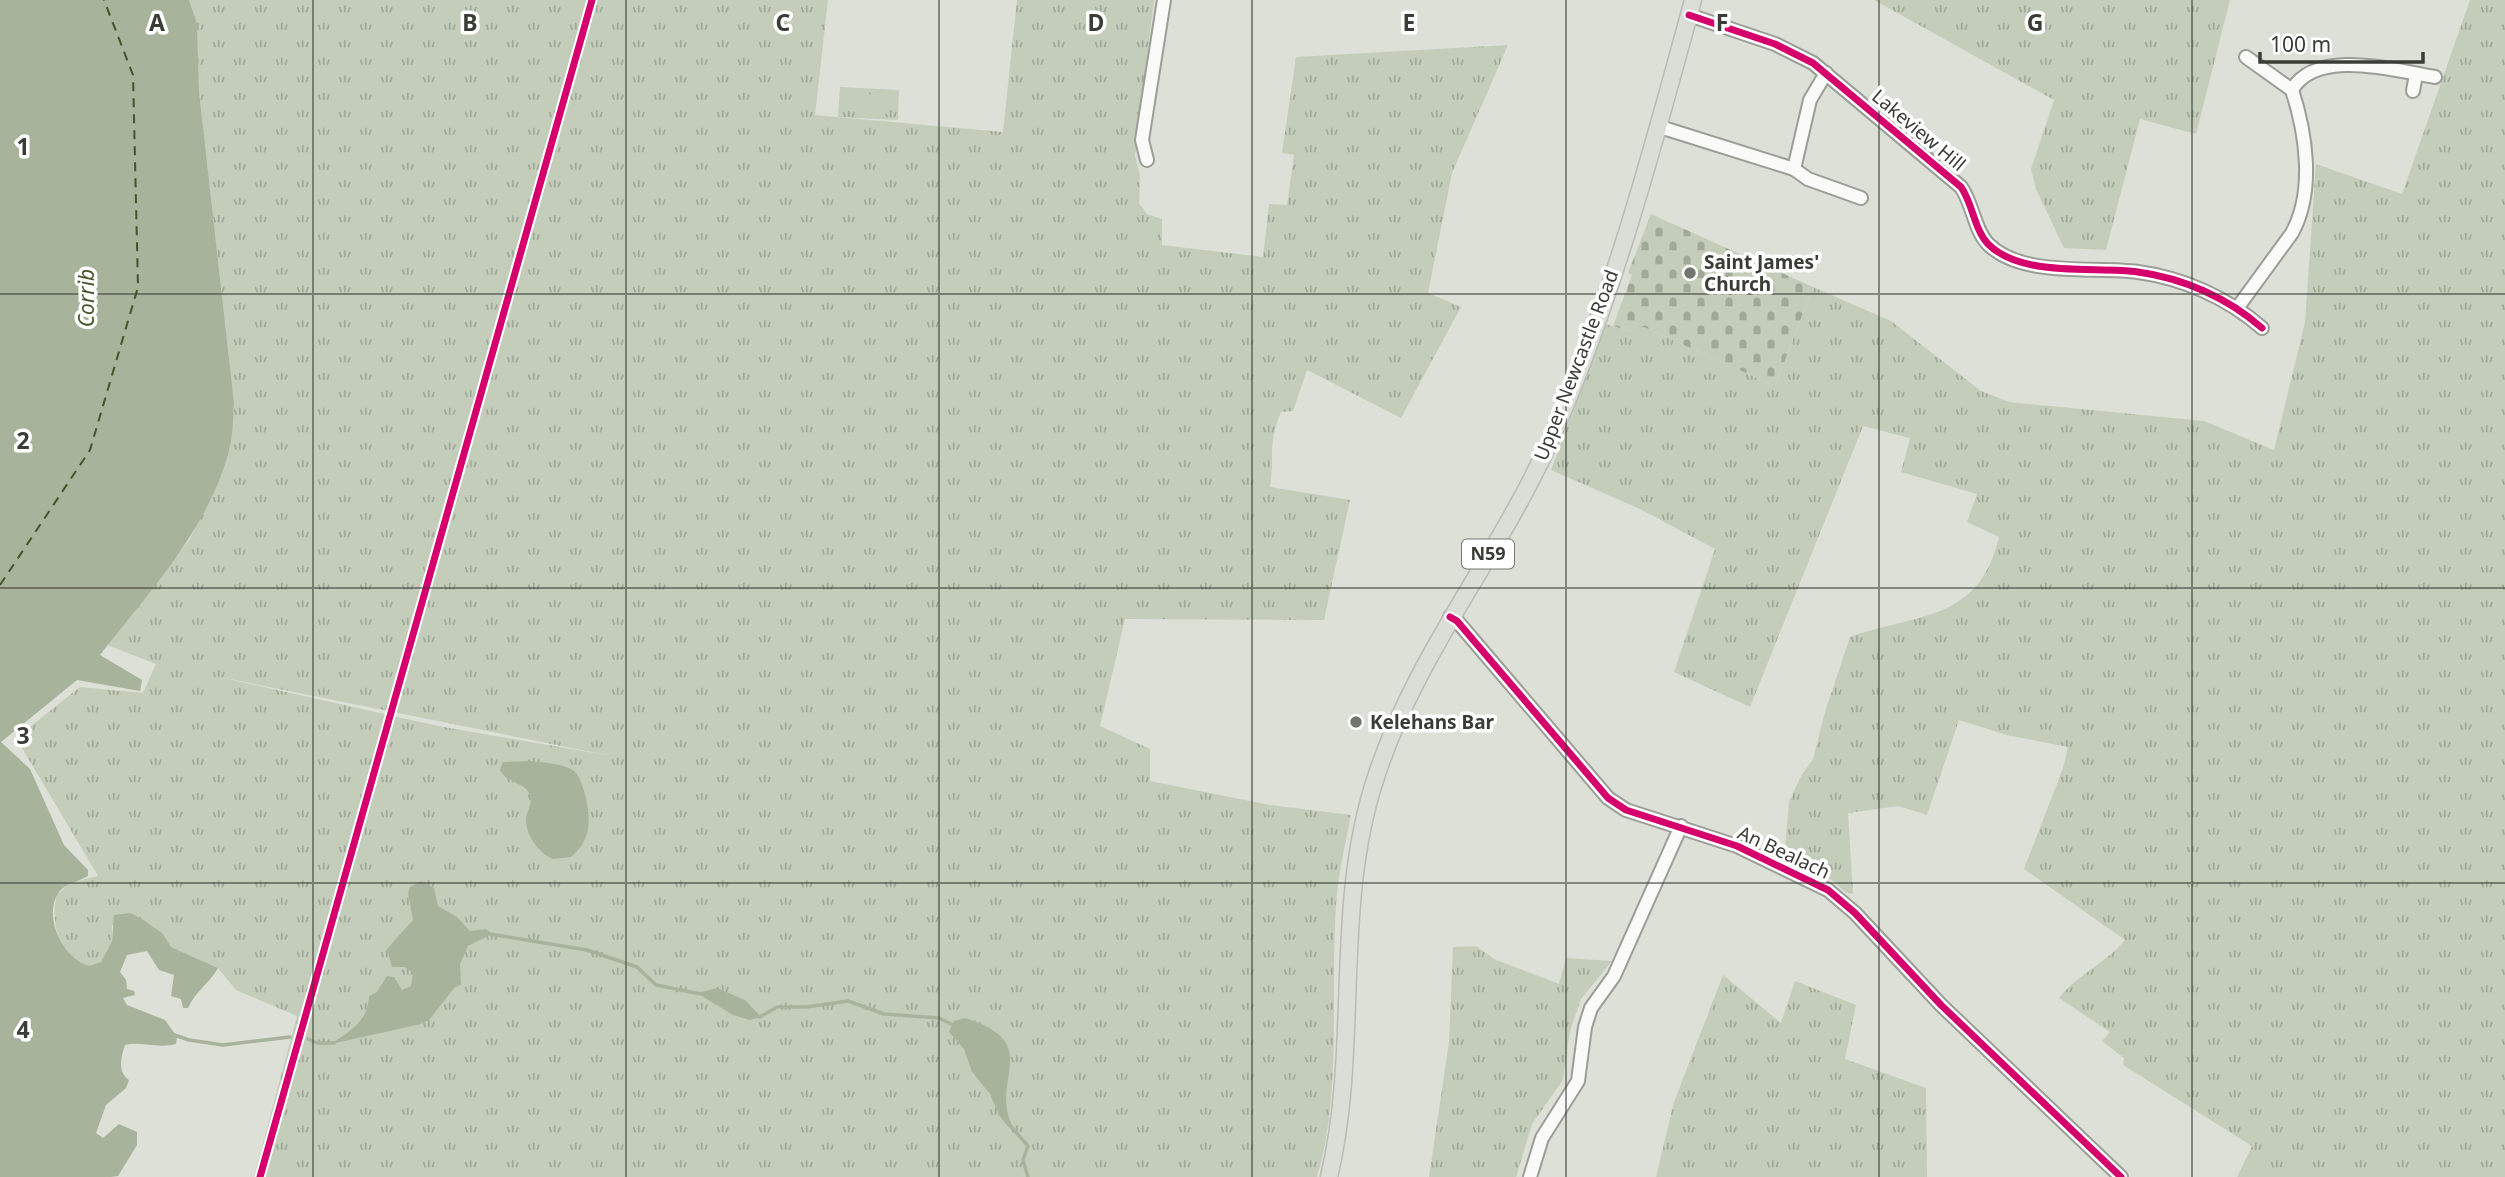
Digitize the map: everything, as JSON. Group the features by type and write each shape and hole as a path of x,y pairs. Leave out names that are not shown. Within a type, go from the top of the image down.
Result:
{"main road":[{"name":"Upper Newcastle Road","path":"1329,1177 1339,1112 1350,908 1358,850 1376,775 1402,711 1450,617 1511,515 1550,441 1614,267 1691,7"}],"street":[{"path":"1147,160 1142,140 1164,0"},
{"name":"Lakeview Hill","path":"1691,7 1775,44 1826,74 1961,187 1969,198 1983,237 1996,250 2043,266 2150,274 2198,289 2238,307 2262,328"},
{"path":"2238,307 2292,233 2303,208 2305,164 2302,129 2292,90 2246,57"},
{"path":"2292,90 2296,83 2311,73 2343,64 2435,77"},
{"path":"1794,169 1810,100 1826,74"},
{"path":"2413,91 2416,74"},
{"path":"1657,126 1794,169 1808,179 1861,198"},
{"name":"An Bealach","path":"1450,617 1457,621 1608,798 1626,810 1681,826 1755,854 1814,881 1840,899 1941,1004 2121,1177"},
{"path":"1530,1177 1542,1138 1578,1081 1584,1027 1591,1008 1614,976 1681,826"}],"green space":[{"path":"189,0 828,0 815,115 1003,132 1017,0 1154,0 1135,156 1140,175 1139,203 1147,214 1162,219 1162,245 1263,257 1269,204 1287,205 1294,155 1282,153 1296,57 1508,45 1452,173 1428,293 1461,307 1401,418 1307,370 1293,411 1281,412 1277,424 1270,487 1350,500 1324,620 1125,619 1100,726 1150,749 1150,781 1270,805 1351,815 1337,894 1330,1112 1317,1177 254,1177 297,1016 236,990 218,968 171,947 163,934 112,925 112,941 101,962 89,966 71,956 64,948 56,927 57,895 70,883 98,876 16,738 80,687 143,693 156,664 107,645 190,539 230,449 234,403 199,91 197,23","holes":["210,675 606,755 438,726"]},
{"path":"1874,0 2230,0 2196,134 2140,119 2106,250 2064,248 2036,189 2031,169 2054,100"},
{"path":"2470,0 2505,0 2505,1177 2237,1177 2252,1146 2123,1065 2124,1058 2102,1041 2110,1032 2059,998 2125,940 2024,869 2063,768 2068,747 2007,735 1959,720 1927,815 1898,806 1848,813 1853,894 1826,877 1794,869 1780,859 1785,848 1789,802 1801,776 1813,759 1825,712 1850,637 1942,610 1961,600 1977,585 1990,565 1999,537 1967,522 1977,494 1901,472 1910,438 1863,426 1750,707 1674,672 1715,549 1640,509 1551,470 1606,324 1631,332 1635,323 1775,386 1813,287 1891,321 1981,391 2009,402 2204,421 2274,450 2305,322 2316,164 2402,194"},
{"path":"840,87 899,90 898,120 838,117"},
{"path":"850,93 889,95 887,114 848,111"},
{"path":"1651,214 1813,287 1775,386 1635,323 1631,332 1613,326 1632,275 1628,273"},
{"path":"1476,946 1494,959 1559,984 1566,958 1612,961 1581,999 1570,1031 1563,1080 1532,1124 1516,1177 1429,1177 1449,1042 1453,947"},
{"path":"1723,975 1781,1023 1795,981 1856,1005 1845,1059 1926,1088 1927,1177 1656,1177 1674,1102"}],"water":[{"name":"Corrib","path":"0,0 189,0 197,23 199,91 234,403 229,451 206,508 157,584 100,655 142,680 140,691 77,680 1,742 30,769 64,845 88,870 88,876 62,889 54,902 54,924 71,955 89,966 101,962 112,941 114,915 130,913 163,934 171,947 218,968 188,1008 183,1008 181,999 171,996 174,975 159,970 147,951 127,955 120,972 126,980 127,989 134,991 135,995 123,998 127,1005 165,1020 177,1037 176,1044 125,1045 121,1068 129,1080 126,1088 106,1105 96,1133 103,1138 119,1124 137,1132 137,1145 118,1176 111,1177 0,1177"},
{"path":"531,761 565,766 578,775 589,818 587,835 571,857 553,859 538,848 527,826 526,816 531,800 529,793 500,770 503,762"},
{"path":"421,881 434,888 438,906 457,917 470,931 486,929 492,934 468,946 460,964 461,985 455,987 429,1020 331,1044 362,1019 369,996 377,992 387,976 394,977 402,990 411,986 413,973 405,967 392,967 387,949 413,920 408,893 410,887"},
{"path":"717,988 745,1000 761,1017 750,1020 733,1015 697,993"},
{"path":"965,1018 989,1028 1003,1038 1009,1050 1006,1091 1011,1123 1009,1128 999,1115 990,1094 972,1072 964,1049 949,1032 954,1021"}],"waterway":[{"path":"490,934 587,950 637,967 656,985 701,994"},
{"path":"760,1017 777,1007 806,1007 848,1001 884,1014 939,1018 953,1025"},
{"path":"169,1033 189,1040 223,1045 290,1037"},
{"path":"308,1039 317,1043 334,1043"},
{"path":"1008,1123 1028,1146 1023,1160 1028,1177"}],"ferry route":[{"path":"0,585 90,450 138,287 133,75 104,0"}],"cycle path":[{"path":"260,1177 592,0"},
{"path":"1689,15 1775,44 1813,63 1961,187 1983,238 2002,255 2039,266 2121,270 2172,279 2235,307 2262,328"},
{"path":"1450,617 1457,621 1608,798 1626,810 1737,846 1828,890 1855,913 1941,1005 2121,1177"}],"place":[{"name":"Saint James' Church","path":"1690,273"},
{"name":"Kelehans Bar","path":"1356,722"}]}
